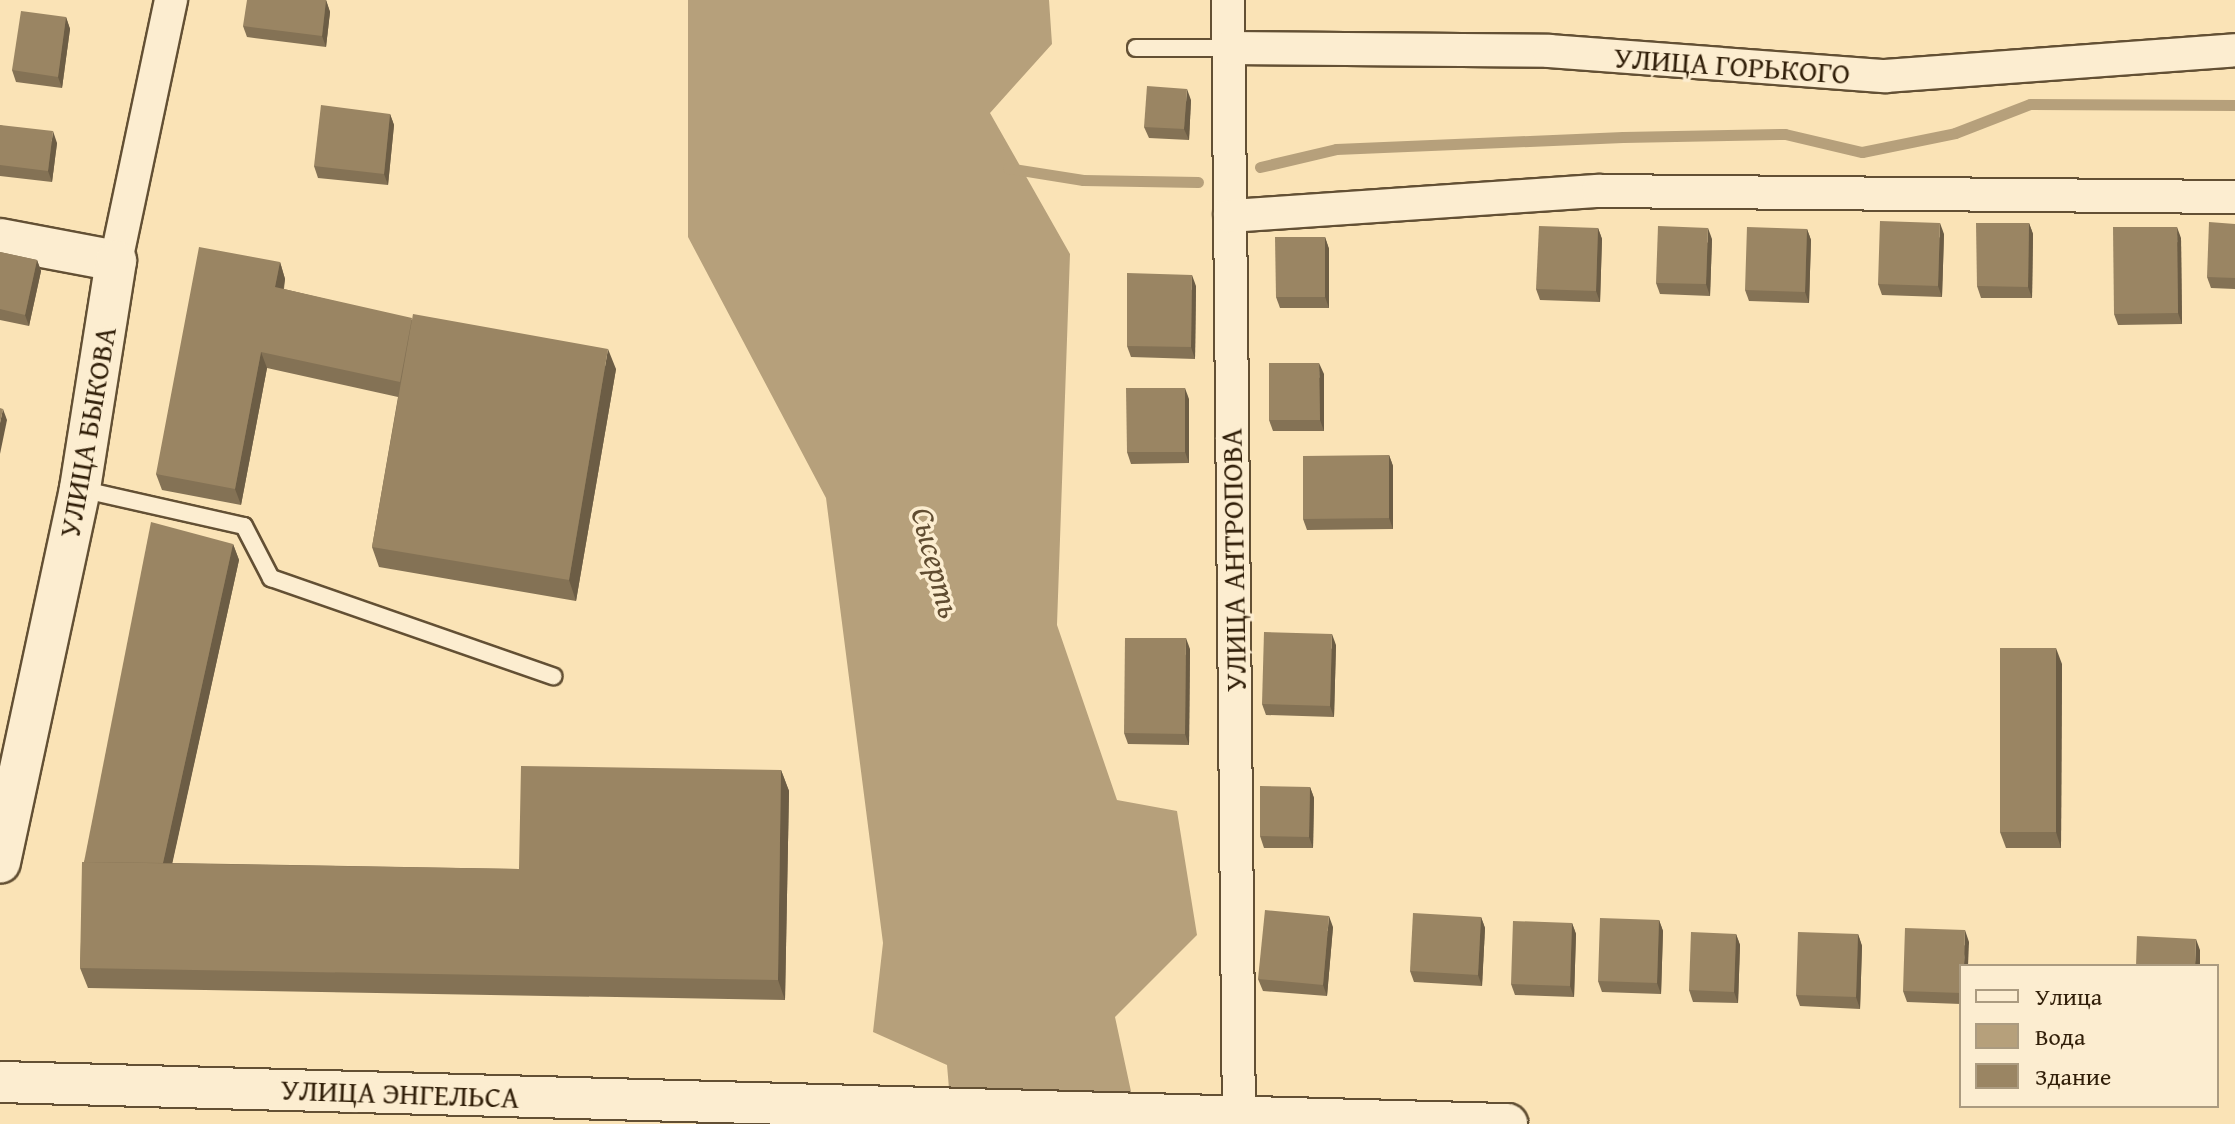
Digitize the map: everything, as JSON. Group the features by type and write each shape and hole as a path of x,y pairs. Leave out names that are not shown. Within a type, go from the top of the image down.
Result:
{"street":[{"name":"УЛИЦА БЫКОВА","path":"0,863 80,489 116,261 171,0"},
{"name":"УЛИЦА АНТРОПОВА","path":"1228,0 1239,1119"},
{"name":"УЛИЦА ГОРЬКОГО","path":"1229,48 1549,51 1885,76 2235,50"},
{"path":"1230,216 1598,191 2235,197"},
{"path":"0,239 116,261"},
{"name":"УЛИЦА ЭНГЕЛЬСА","path":"0,1082 1239,1119"},
{"path":"1239,1119 1507,1124"}],"lane":[{"path":"1136,48 1229,48"},
{"path":"80,489 244,526 271,578 553,676"}],"water":[{"name":"Сысерть","path":"688,0 1049,0 1052,44 990,113 1070,254 1057,625 1117,800 1177,811 1197,935 1115,1017 1138,1124 952,1124 947,1065 873,1032 883,943 826,498 688,237"}],"building":[{"path":"247,0 326,0 322,36 243,26"},
{"path":"21,11 66,17 58,77 12,70"},
{"path":"1147,86 1187,89 1184,129 1144,127"},
{"path":"321,105 390,114 384,174 314,166"},
{"path":"0,125 53,131 48,171 0,165"},
{"path":"1880,221 1940,223 1938,286 1878,284"},
{"path":"2209,222 2235,224 2235,278 2207,277"},
{"path":"1976,223 2029,223 2028,287 1977,286"},
{"path":"1539,226 1598,228 1596,291 1536,289"},
{"path":"1658,226 1708,228 1706,284 1656,283"},
{"path":"1747,227 1807,229 1805,292 1745,290"},
{"path":"2113,227 2177,227 2178,313 2114,314"},
{"path":"1275,237 1325,237 1325,297 1276,297"},
{"path":"199,247 280,262 275,287 412,318 400,382 261,352 235,489 156,474"},
{"path":"0,252 37,260 25,315 0,309"},
{"path":"1127,273 1192,275 1191,347 1127,346"},
{"path":"413,314 608,349 569,580 372,547"},
{"path":"1269,363 1319,363 1320,420 1269,420"},
{"path":"1126,388 1185,388 1185,452 1127,452"},
{"path":"1389,455 1389,518 1303,519 1303,456"},
{"path":"151,522 233,544 163,863 84,862"},
{"path":"1264,632 1332,634 1330,706 1262,704"},
{"path":"1125,638 1186,638 1185,734 1124,733"},
{"path":"2000,648 2056,648 2056,832 2000,832"},
{"path":"521,766 781,770 778,980 80,968 82,862 519,869"},
{"path":"1260,786 1310,787 1309,837 1260,836"},
{"path":"1265,910 1329,916 1323,985 1258,979"},
{"path":"1413,913 1481,917 1478,975 1410,971"},
{"path":"1600,918 1659,920 1657,983 1598,981"},
{"path":"1513,921 1572,923 1570,986 1511,984"},
{"path":"1905,928 1965,930 1964,964 1959,964 1959,993 1903,991"},
{"path":"1691,932 1736,934 1734,992 1689,990"},
{"path":"1798,932 1858,934 1856,997 1796,995"},
{"path":"2137,936 2196,939 2195,964 2136,964"}],"waterway":[{"path":"1260,167 1336,149 1623,137 1785,134 1862,152 1955,133 2030,104 2235,105"},
{"path":"1008,168 1083,180 1198,182"}]}
